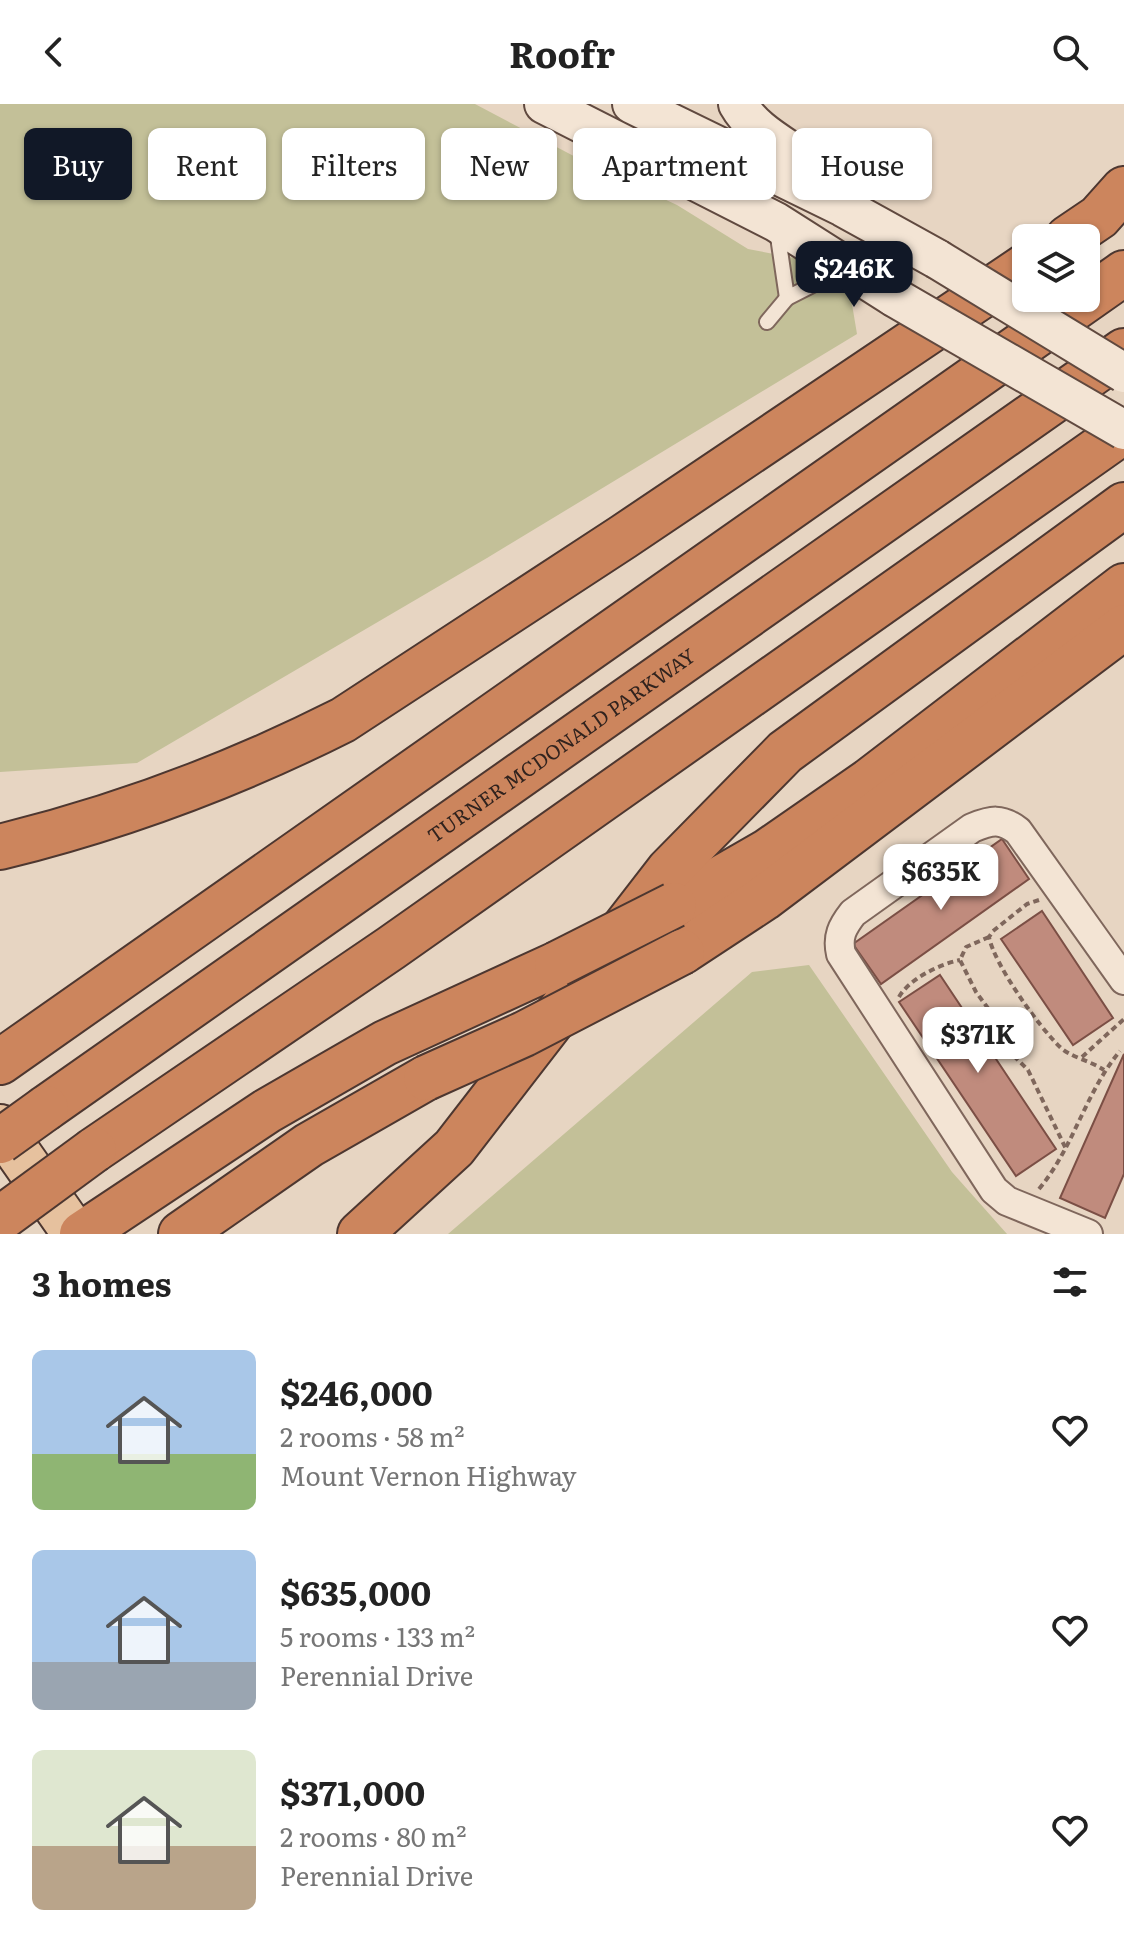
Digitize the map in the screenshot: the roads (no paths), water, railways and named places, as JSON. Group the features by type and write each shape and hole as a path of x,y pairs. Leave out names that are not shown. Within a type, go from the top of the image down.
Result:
{"highway":[{"path":"0,1062 1124,273"},
{"path":"0,847 82,827 284,748 343,720 623,537 1012,275"},
{"name":"TURNER MCDONALD PARKWAY","path":"0,1141 1124,351"},
{"path":"0,1219 94,1150 404,939 1124,430"},
{"path":"360,1234 454,1148 669,870 785,752 1124,505"},
{"path":"82,1234 267,1111 385,1043 557,964 674,905 768,851 869,781 1124,586"},
{"path":"181,1234 309,1145 426,1078 577,1008 682,952 789,879 1124,627"},
{"path":"0,874 82,827"}],"main road":[{"path":"544,104 587,114 776,222 894,297 1124,430"},
{"path":"587,114 630,104 843,207 937,259 1124,373"},
{"path":"738,104 758,128 811,164 831,183 843,207"},
{"path":"0,1127 75,1234"}],"street":[{"path":"1088,1234 1007,1201 994,1190 841,954 838,941 842,926 853,913 972,828 992,820 1006,822 1018,831 1124,980"}],"lane":[{"path":"776,222 787,298"},
{"path":"767,322 787,298 846,268"}]}
